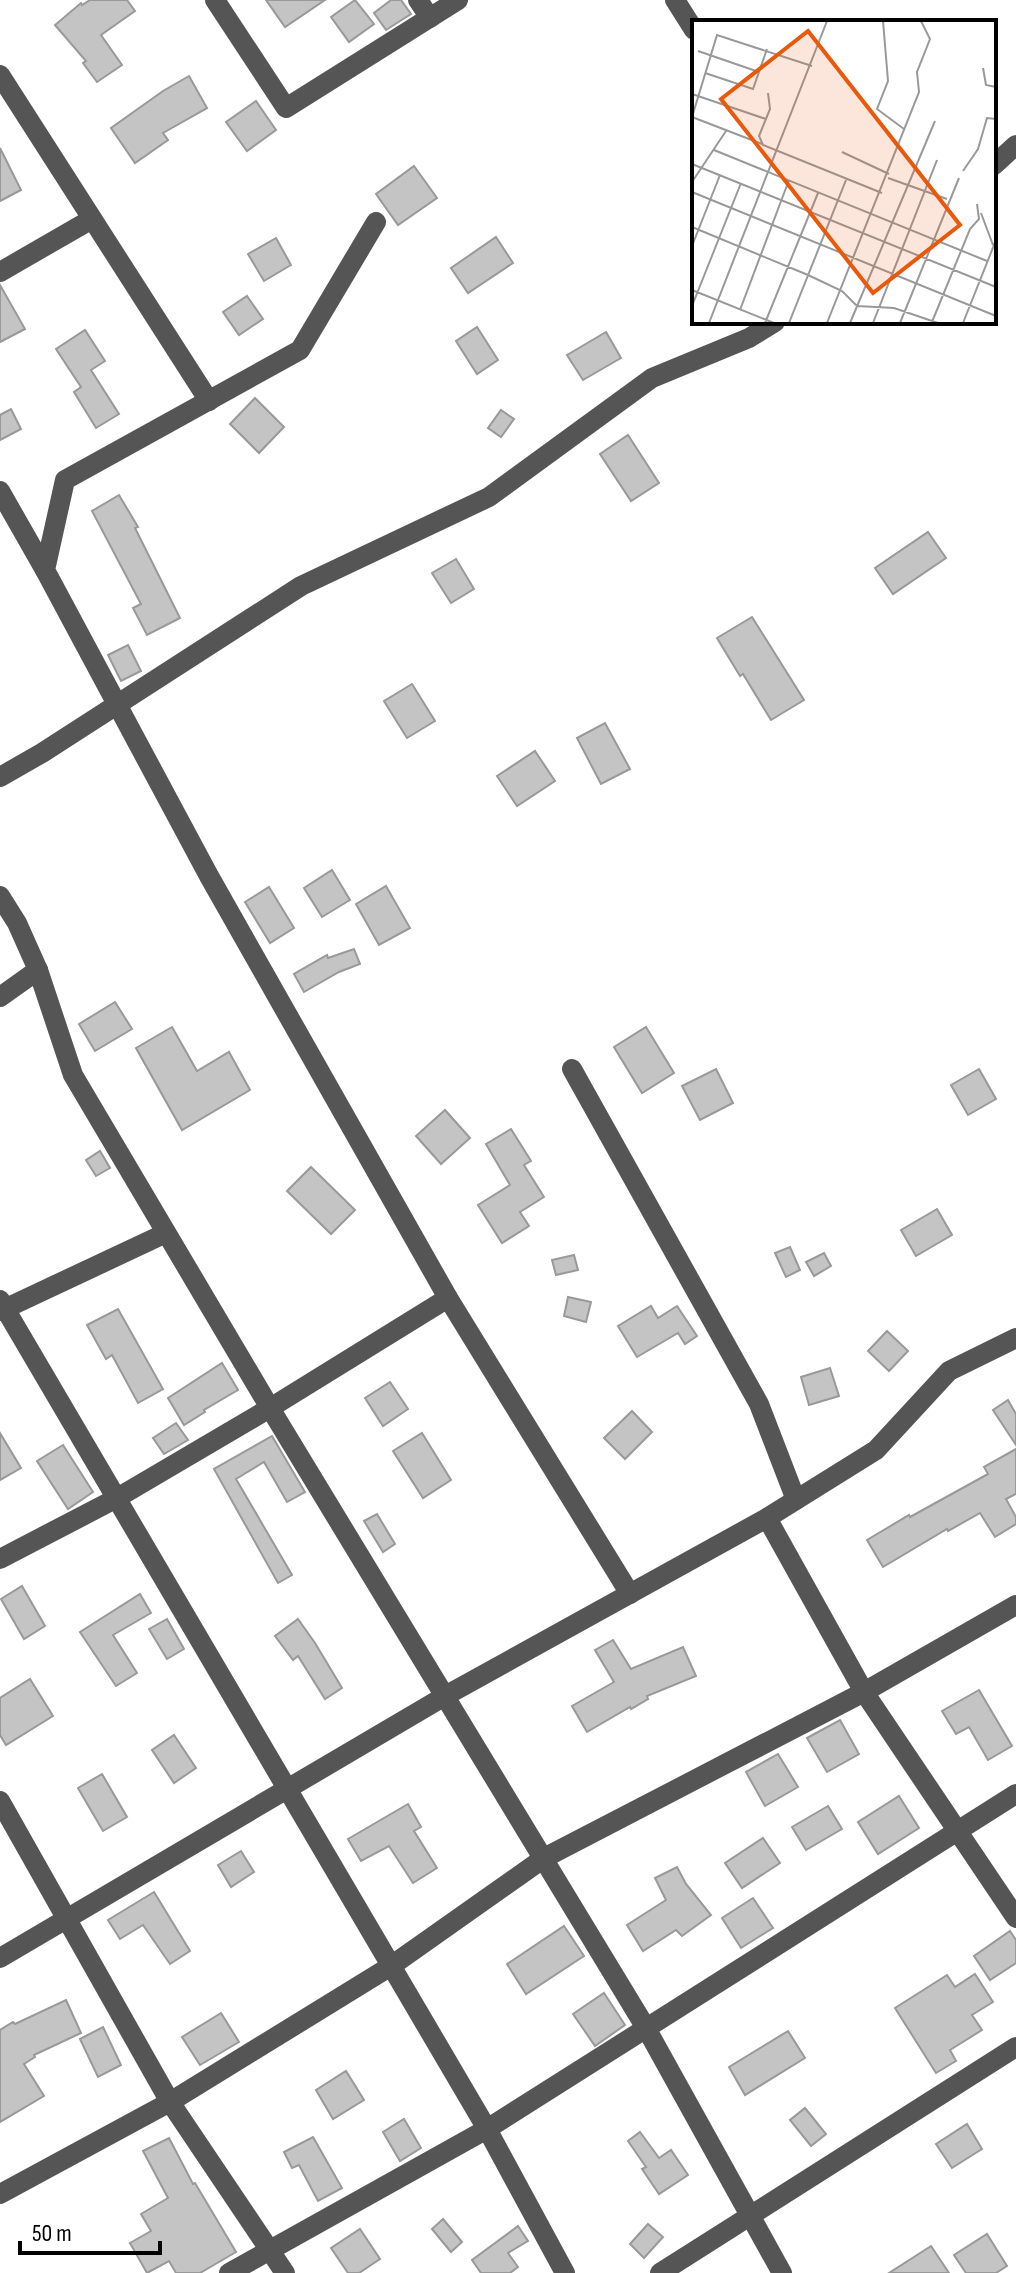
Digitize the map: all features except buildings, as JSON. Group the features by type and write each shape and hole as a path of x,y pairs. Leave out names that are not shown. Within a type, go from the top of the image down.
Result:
{"street":[{"path":"215,0 286,108 424,9 458,0"},
{"path":"675,0 692,27"},
{"path":"0,75 209,401"},
{"path":"996,163 1016,145"},
{"path":"0,272 92,219"},
{"path":"45,570 65,480 300,350 376,222"},
{"path":"0,777 118,705 301,586 489,497 652,378 749,338 772,324"},
{"path":"0,491 209,876 448,1298 630,1594"},
{"path":"0,896 17,923 38,970 73,1075 270,1408 646,2028 782,2273"},
{"path":"0,997 38,970"},
{"path":"572,1069 759,1404 796,1500"},
{"path":"166,1233 1,1306 487,2129 565,2273"},
{"path":"0,1559 117,1498 448,1298"},
{"path":"0,1958 445,1696 767,1518 876,1450 949,1371 1016,1338"},
{"path":"767,1518 864,1692 1016,1918"},
{"path":"0,2194 170,2102 391,1966 544,1858 864,1692 1016,1605"},
{"path":"229,2273 487,2129 1016,1794"},
{"path":"0,1801 170,2102 285,2273"},
{"path":"660,2273 1016,2047"}]}
